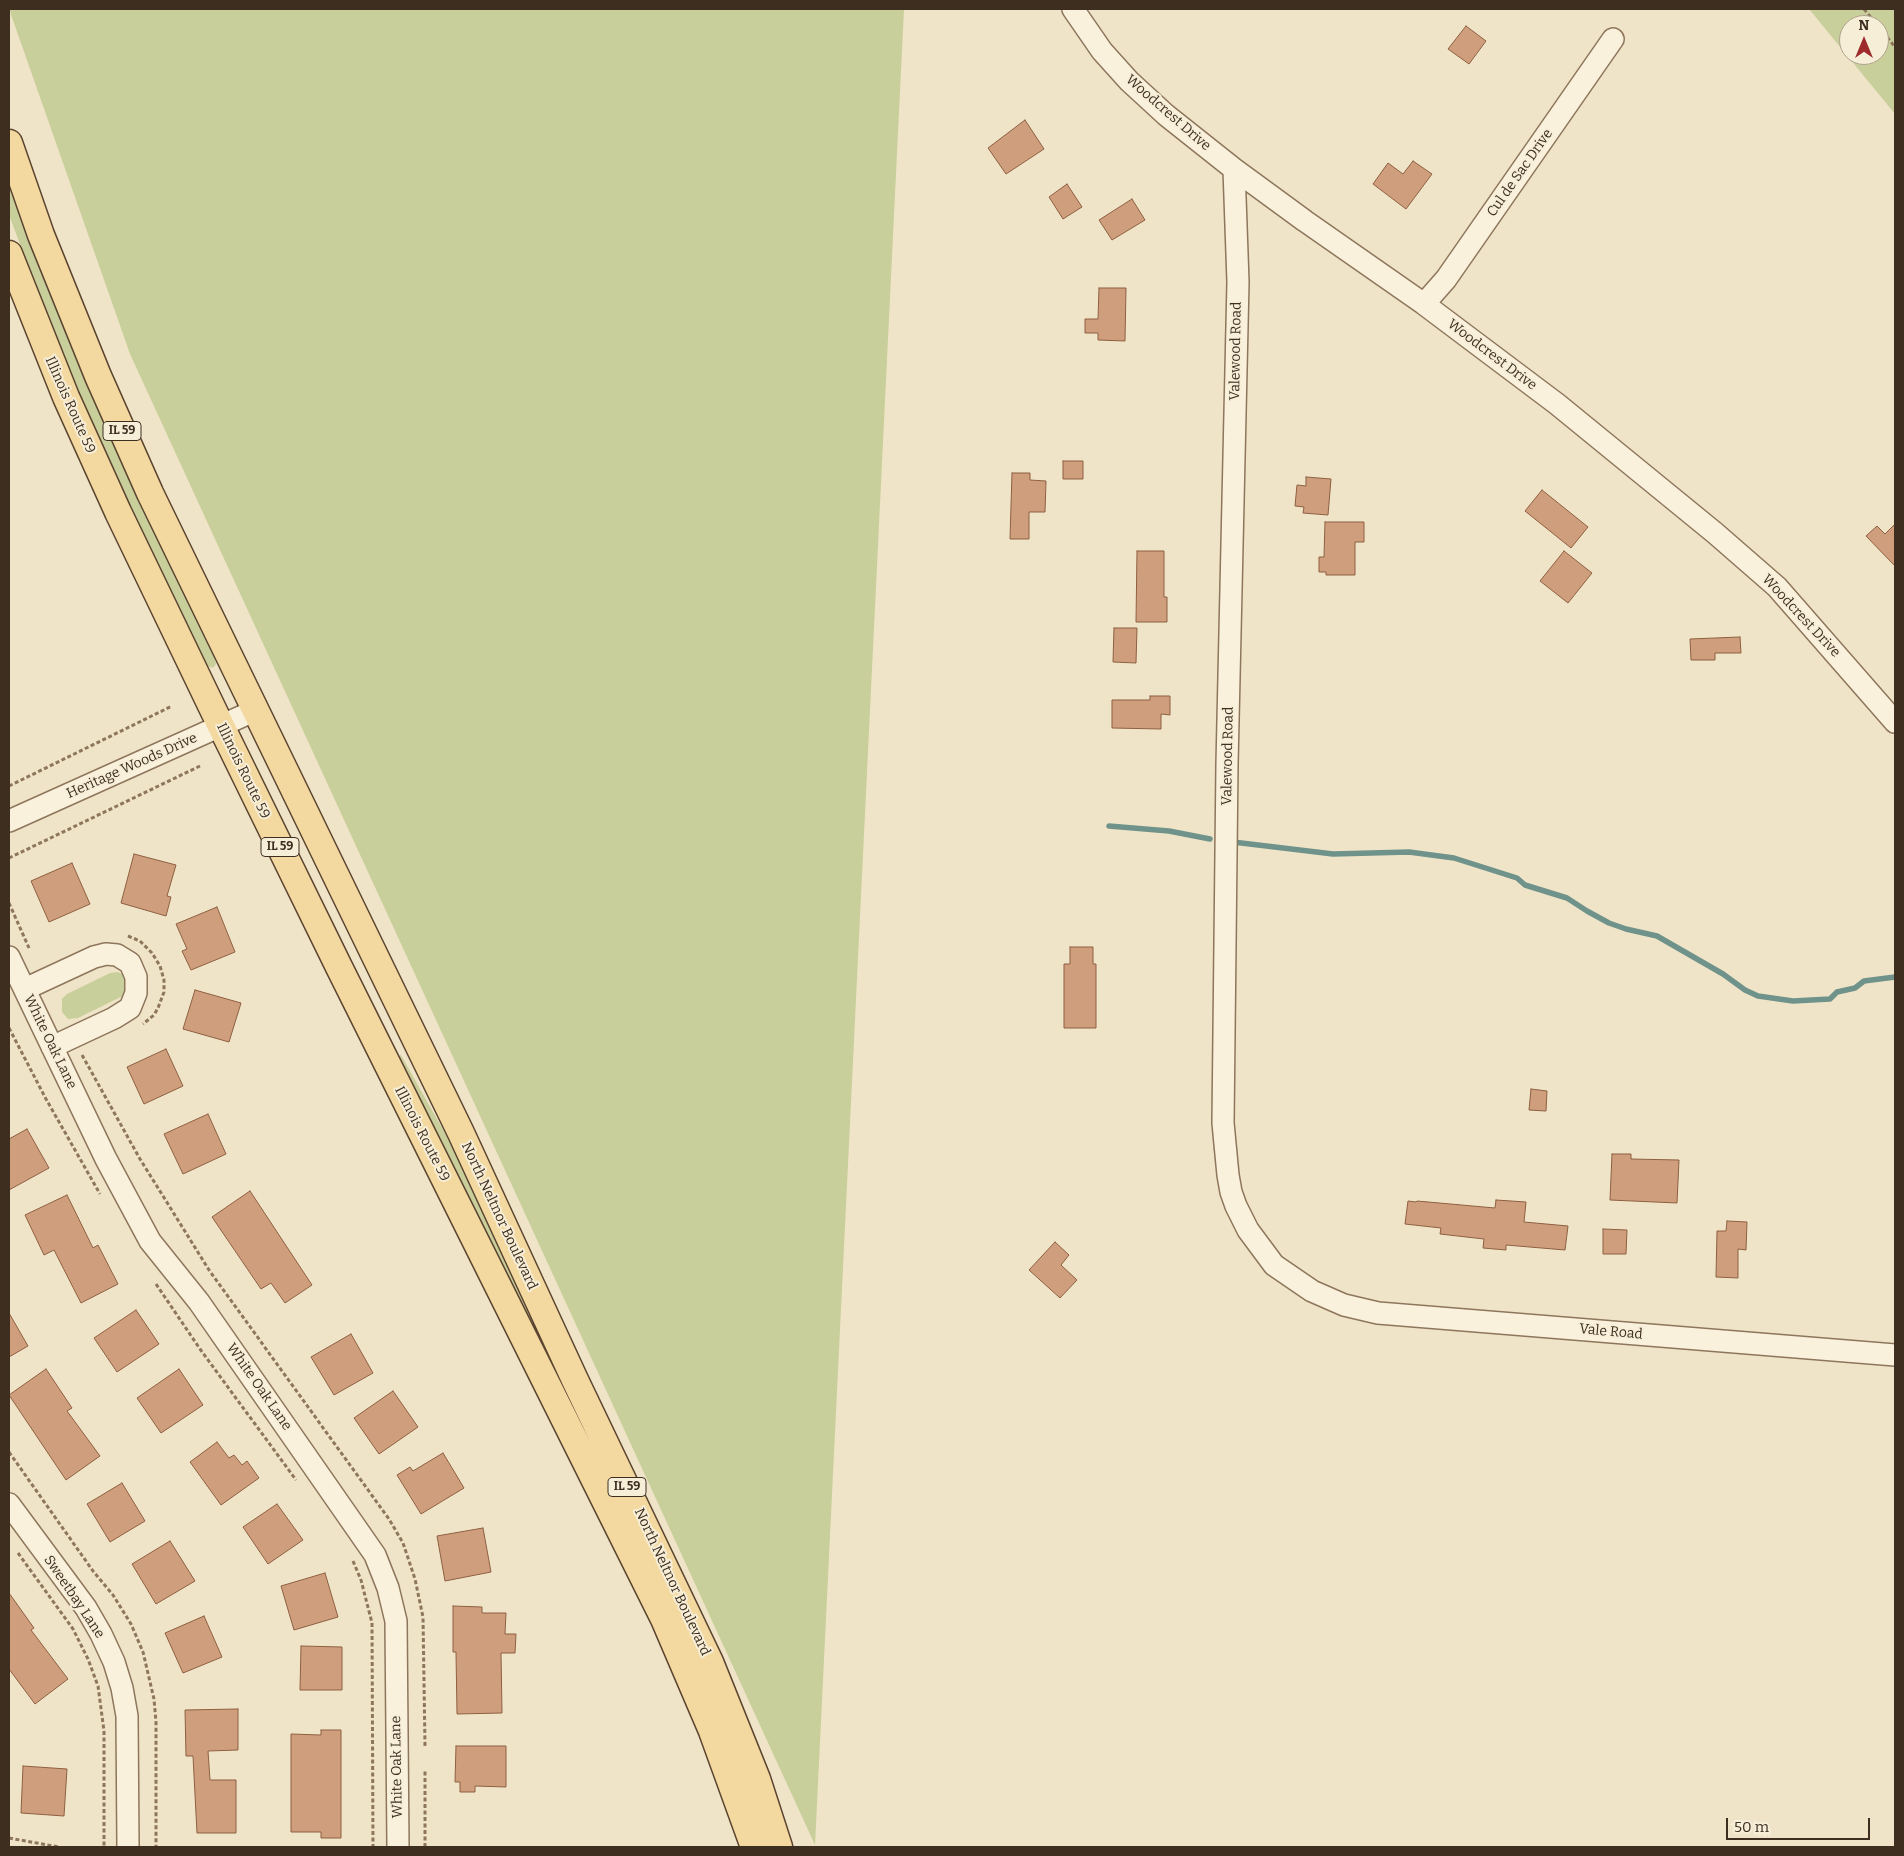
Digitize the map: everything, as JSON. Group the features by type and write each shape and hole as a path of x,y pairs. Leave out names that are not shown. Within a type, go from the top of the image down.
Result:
{"main road":[{"name":"IL 59","path":"9,144 41,235 98,376 158,510 256,710"},
{"name":"Illinois Route 59","path":"9,254 66,397 118,512 339,967 522,1334"},
{"name":"North Neltnor Boulevard","path":"256,710 461,1133 575,1380 710,1662 757,1779 779,1847"},
{"name":"North Neltnor Boulevard","path":"522,1334 664,1619 712,1731 754,1847"}],"street":[{"name":"Woodcrest Drive","path":"1074,9 1097,45 1129,81 1166,115 1305,222 1424,304 1607,444 1706,525 1770,581 1822,636 1895,722"},
{"name":"Cul de Sac Drive","path":"1424,304 1446,279 1613,39"},
{"name":"Valewood Road","path":"1234,169 1238,282 1227,754 1223,1123 1231,1192 1248,1230 1274,1265 1312,1291 1329,1299"},
{"name":"Heritage Woods Drive","path":"9,821 256,710"},
{"path":"25,989 94,957 106,954 117,955 130,963 136,977 136,993 130,1008 114,1018 52,1047"},
{"name":"White Oak Lane","path":"9,957 119,1184 150,1241 199,1302 375,1555 388,1588 396,1621 398,1847"},
{"name":"Vale Road","path":"1329,1299 1344,1305 1378,1313 1895,1355"},
{"name":"Sweetbay Lane","path":"9,1504 86,1608 114,1662 122,1688 127,1716 128,1847"}],"path":[{"path":"9,786 172,706"},
{"path":"9,858 200,766"},
{"path":"9,903 30,951"},
{"path":"124,935 140,941 152,953 160,966 164,980 164,992 158,1008 149,1020 138,1028"},
{"path":"9,1028 46,1099 102,1198"},
{"path":"90,1052 81,1056 164,1200 209,1270 390,1519 403,1543 422,1604 425,1746"},
{"path":"154,1281 200,1349 297,1481"},
{"path":"15,1549 73,1629 88,1658 98,1686 104,1731 104,1847"},
{"path":"351,1558 361,1580 372,1623 372,1847"},
{"path":"425,1771 425,1847"},
{"path":"9,1838 59,1847"}],"green space":[{"path":"9,9 904,9 815,1845 130,354"},
{"path":"1809,9 1895,9 1895,114 1855,65 1889,65 1889,15 1839,15 1839,46"},
{"path":"9,183 70,345 111,440 213,653 216,664 213,668 207,666 95,432 52,329 9,215"},
{"path":"118,972 128,980 127,994 78,1018 68,1019 62,1012 62,999 67,994 110,973"},
{"path":"401,1055 451,1144 536,1323 532,1325 397,1057"}],"building":[{"path":"1466,26 1486,41 1469,64 1448,49"},
{"path":"1025,120 1044,149 1006,174 988,148"},
{"path":"1413,161 1432,174 1406,209 1373,184 1388,163 1403,174"},
{"path":"1067,184 1082,207 1063,219 1049,197"},
{"path":"1132,199 1145,220 1112,240 1099,220"},
{"path":"1099,288 1126,288 1125,341 1098,340 1098,333 1085,333 1085,319 1098,319"},
{"path":"1063,461 1083,461 1083,479 1063,479"},
{"path":"1012,473 1030,473 1030,480 1046,481 1045,512 1029,512 1029,539 1010,539"},
{"path":"1306,477 1331,479 1328,515 1303,513 1304,507 1295,506 1297,485 1306,486"},
{"path":"1542,490 1588,527 1571,548 1525,511"},
{"path":"1325,522 1364,522 1364,542 1355,542 1355,575 1326,575 1326,572 1319,572 1319,557 1324,557"},
{"path":"1895,524 1895,566 1866,536 1877,526 1885,534"},
{"path":"1137,551 1164,551 1164,597 1167,597 1167,622 1136,622"},
{"path":"1564,551 1592,573 1568,603 1540,581"},
{"path":"1114,628 1137,628 1136,663 1113,662"},
{"path":"1740,637 1741,653 1715,653 1715,660 1691,660 1690,639"},
{"path":"1150,696 1170,696 1170,715 1161,714 1161,729 1112,728 1112,700 1150,700"},
{"path":"134,854 176,865 167,896 171,897 166,916 121,903"},
{"path":"72,863 90,904 49,922 31,881"},
{"path":"217,907 235,952 191,970 182,951 187,949 176,924"},
{"path":"1070,947 1093,947 1093,964 1096,964 1096,1028 1064,1028 1064,964 1070,964"},
{"path":"195,990 241,1003 229,1042 183,1029"},
{"path":"166,1049 183,1086 144,1104 127,1067"},
{"path":"1531,1089 1547,1091 1546,1111 1529,1110"},
{"path":"208,1114 226,1154 183,1174 164,1134"},
{"path":"27,1129 49,1168 9,1190 9,1139"},
{"path":"1612,1154 1631,1154 1631,1159 1679,1160 1677,1203 1610,1200"},
{"path":"250,1191 312,1285 285,1303 271,1283 261,1289 212,1217"},
{"path":"67,1195 93,1248 98,1245 118,1284 81,1303 54,1250 44,1255 25,1215"},
{"path":"1496,1200 1526,1202 1524,1222 1568,1226 1565,1250 1506,1245 1506,1250 1483,1248 1484,1239 1440,1234 1441,1228 1405,1224 1408,1201 1495,1208"},
{"path":"1727,1221 1747,1222 1746,1250 1738,1249 1738,1278 1716,1277 1717,1231 1726,1231"},
{"path":"1603,1229 1627,1230 1626,1254 1603,1254"},
{"path":"1055,1242 1069,1255 1061,1265 1077,1280 1060,1298 1029,1270"},
{"path":"136,1310 159,1344 117,1372 94,1338"},
{"path":"9,1313 28,1346 9,1357"},
{"path":"351,1334 373,1373 334,1395 311,1357"},
{"path":"46,1369 72,1408 67,1411 100,1456 66,1480 9,1395"},
{"path":"179,1369 203,1405 161,1433 137,1398"},
{"path":"393,1391 418,1427 379,1454 354,1418"},
{"path":"217,1442 229,1458 234,1455 242,1465 247,1461 259,1478 221,1505 190,1462"},
{"path":"443,1453 464,1488 421,1514 397,1475 410,1467 413,1471"},
{"path":"122,1483 145,1521 110,1542 87,1504"},
{"path":"277,1504 303,1540 268,1564 243,1527"},
{"path":"483,1528 491,1572 445,1581 437,1536"},
{"path":"170,1541 195,1581 156,1604 132,1564"},
{"path":"325,1573 338,1617 294,1630 281,1586"},
{"path":"9,1593 34,1628 31,1630 68,1679 35,1704 9,1669"},
{"path":"453,1606 482,1607 482,1613 506,1613 505,1634 516,1634 515,1653 501,1653 502,1713 457,1714 456,1652 453,1652"},
{"path":"204,1616 222,1657 183,1673 165,1633"},
{"path":"301,1646 342,1647 342,1690 300,1690"},
{"path":"238,1709 238,1750 208,1751 210,1780 236,1780 236,1833 197,1833 193,1756 186,1756 185,1710"},
{"path":"321,1730 341,1730 341,1838 321,1838 321,1832 291,1832 291,1734 321,1735"},
{"path":"456,1746 506,1746 506,1787 475,1786 475,1792 460,1792 460,1782 455,1782"},
{"path":"23,1766 67,1769 64,1816 21,1813"}],"waterway":[{"path":"1109,826 1169,831 1210,839"},
{"path":"1233,842 1333,854 1409,852 1454,858 1517,878 1525,885 1567,898 1609,923 1657,936 1758,996 1793,1001 1830,999 1837,992 1855,988 1864,981 1895,977"}]}
